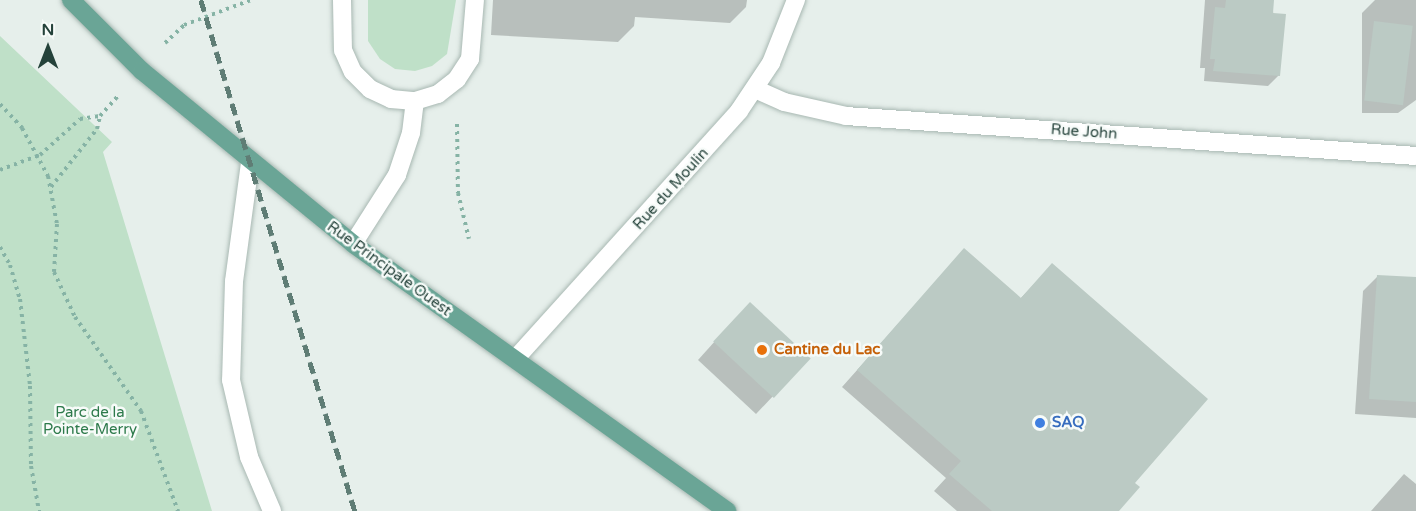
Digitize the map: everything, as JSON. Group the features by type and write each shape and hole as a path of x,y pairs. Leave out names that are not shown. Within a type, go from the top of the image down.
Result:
{"main road":[{"name":"Rue Principale Ouest","path":"71,0 142,71 250,163 353,244 728,511"}],"street":[{"path":"342,0 343,50 353,72 370,89 391,99 415,101 438,94 457,79 470,59 475,0"},
{"name":"Rue du Moulin","path":"516,358 676,183 755,89 783,36 796,0"},
{"name":"Rue John","path":"755,89 784,102 846,116 1416,156"},
{"path":"353,244 397,175 411,133 415,101"},
{"path":"250,163 234,281 231,380 249,457 272,511"}],"path":[{"path":"176,30 251,0"},
{"path":"457,79 458,193 469,239"},
{"path":"0,104 40,155 51,188 57,224 54,272 75,317 141,411 178,511"},
{"path":"0,170 40,155 80,119 100,116 97,129 51,188"},
{"path":"0,247 10,265 20,298 30,386 31,466 39,511"}],"green space":[{"path":"368,0 456,0 447,54 432,66 415,71 395,69 380,59 368,41"},
{"name":"Parc de la Pointe-Merry","path":"0,36 112,142 103,152 212,511 0,511"}],"building":[{"path":"1226,0 1274,0 1273,13 1286,14 1280,76 1213,71 1215,59 1210,59 1215,7 1225,8"},
{"path":"1374,21 1413,26 1403,105 1364,100"},
{"path":"964,248 1021,298 1052,263 1208,399 1135,483 1140,487 1119,511 992,511 949,474 961,461 857,370"},
{"path":"1377,275 1416,277 1416,402 1369,399"},
{"name":"Cantine du Lac","path":"750,302 811,359 774,398 713,341"}],"railway":[{"path":"201,0 355,511"}],"place":[{"name":"Cantine du Lac","path":"762,350"},
{"name":"SAQ","path":"1040,423"}]}
